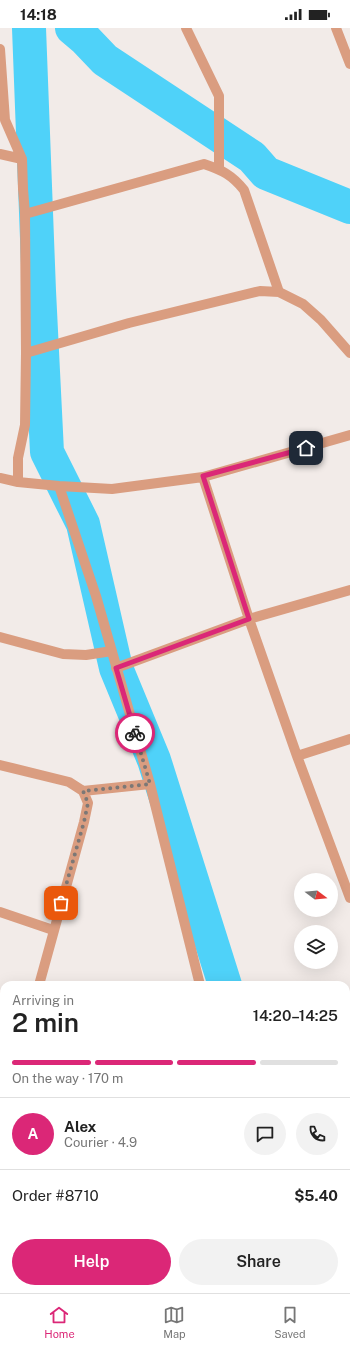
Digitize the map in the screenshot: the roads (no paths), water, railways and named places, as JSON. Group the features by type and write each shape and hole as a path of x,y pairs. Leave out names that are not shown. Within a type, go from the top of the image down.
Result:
{"street":[{"path":"186,28 219,96 219,169"},
{"path":"336,28 350,64"},
{"path":"0,49 5,120 22,159 25,214 25,425 18,458 18,482"},
{"path":"0,154 22,159"},
{"path":"25,214 204,164 219,169 234,178 244,190 280,292"},
{"path":"26,352 129,323 260,291 280,292 303,304 321,320 350,354"},
{"path":"0,478 18,482 112,489 203,476 350,435"},
{"path":"203,476 249,619 349,893"},
{"path":"59,486 96,596 150,784 199,981"},
{"path":"116,668 249,619 350,590"},
{"path":"0,637 63,654 86,655 112,651"},
{"path":"298,756 350,739"},
{"path":"0,765 69,782 83,791 88,803 39,981"},
{"path":"83,791 150,784"},
{"path":"0,912 53,930"}],"waterway":[{"path":"29,28 47,452 83,524 116,668 154,760 224,981"},
{"path":"72,28 105,60 252,157 266,173 350,207"}]}
